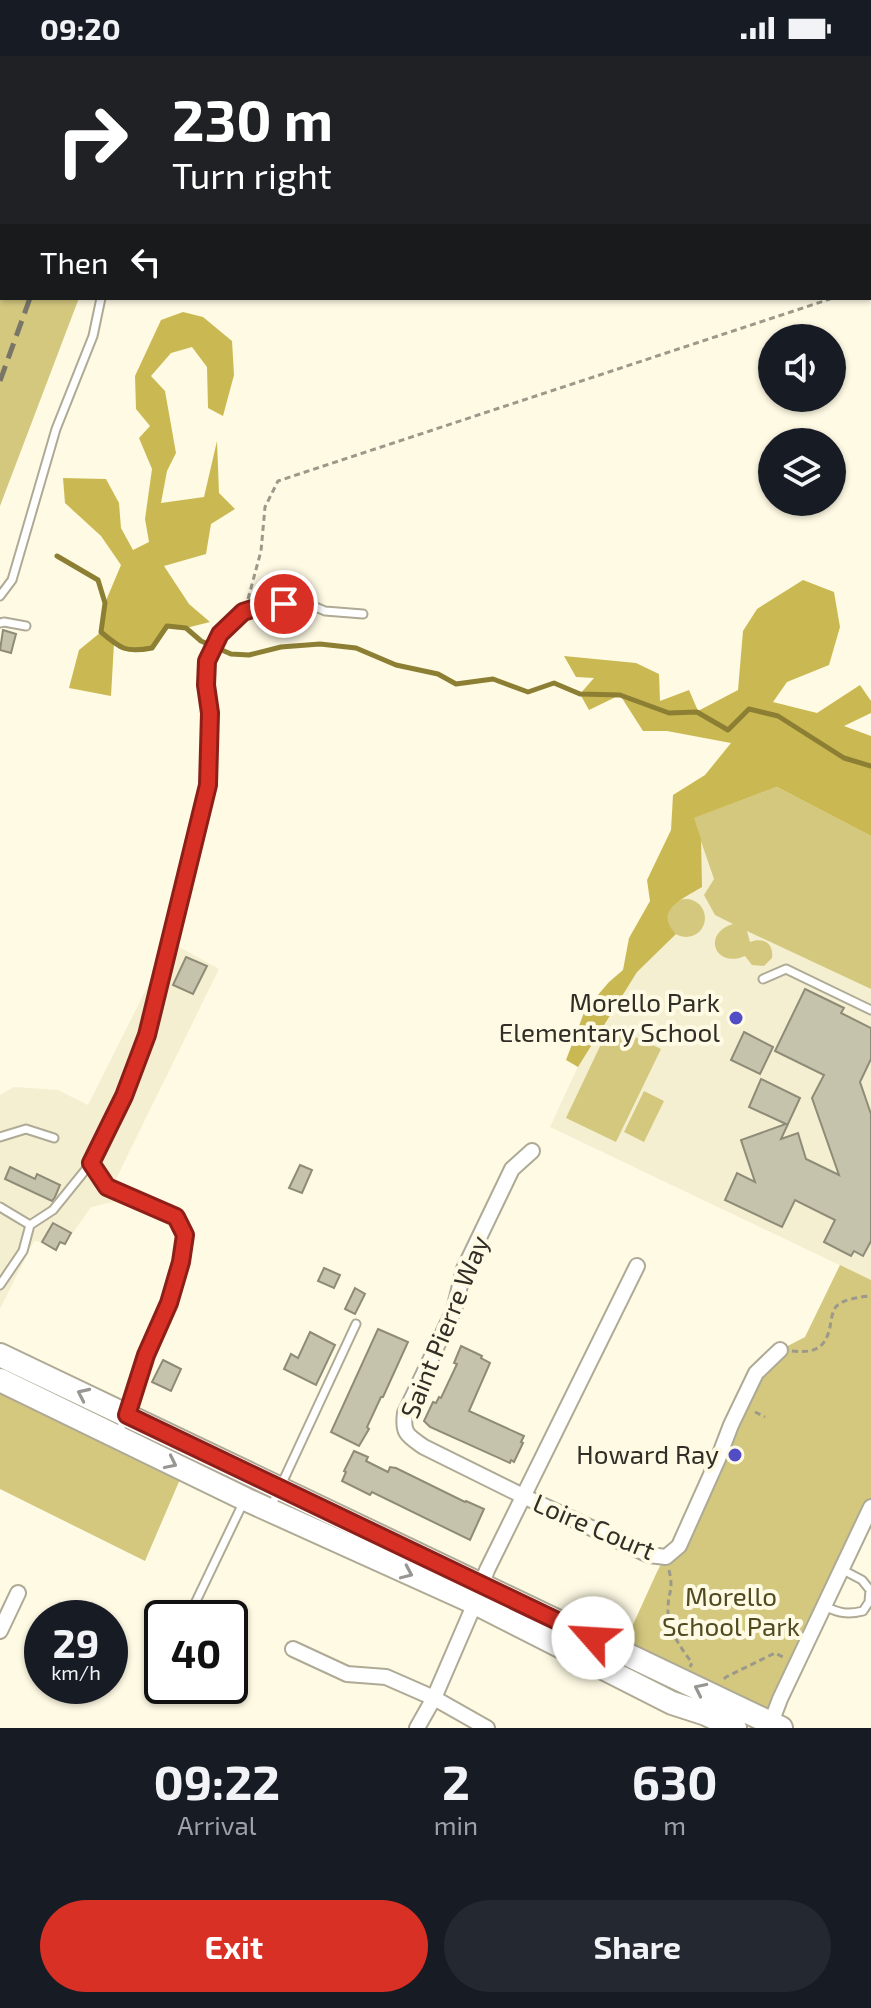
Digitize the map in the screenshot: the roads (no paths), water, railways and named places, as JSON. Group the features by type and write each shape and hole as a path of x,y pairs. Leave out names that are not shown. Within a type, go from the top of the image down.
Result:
{"street":[{"name":"Saint Pierre Way","path":"523,1496 424,1447 409,1437 403,1426 405,1413 454,1310 464,1269 512,1169 532,1151"},
{"path":"417,1728 434,1698 523,1496 637,1266"},
{"name":"Loire Court","path":"523,1496 649,1555 666,1557 679,1546 756,1373 780,1350"},
{"path":"0,1355 280,1488 672,1703 735,1728"},
{"path":"0,1380 269,1511 478,1594 683,1681 773,1726 797,1663 871,1507"},
{"path":"0,1631 18,1593"},
{"path":"293,1649 347,1674 386,1677 434,1698 487,1728"}],"lane":[{"path":"0,596 12,580 56,429 93,336 101,300"},
{"path":"0,1285 23,1251 30,1225 53,1210 91,1163 124,1096 147,1035 208,785 210,713 207,661 220,634 245,611 264,605 304,602 325,611 363,614"},
{"path":"0,623 26,626"},
{"path":"763,979 786,969 871,1010"},
{"path":"0,1137 26,1129 54,1138"},
{"path":"91,1163 107,1187 176,1217 185,1235 169,1303 146,1355 118,1438"},
{"path":"0,1207 30,1225"},
{"path":"269,1511 356,1324"},
{"path":"197,1600 245,1499"},
{"path":"824,1606 851,1614 863,1611 869,1602 870,1590 862,1580 841,1569"}],"waterway":[{"path":"57,556 98,580 105,603 101,632 124,648 152,648 167,626 186,628 201,641 231,654 249,655 281,647 320,644 356,648 396,665 438,674 456,684 493,679 528,692 554,683 580,694 620,695 669,713 697,712 728,730 749,709 778,716 844,758 871,766"}],"railway":[{"path":"0,381 29,300"}],"place":[{"name":"Morello Park Elementary School","path":"736,1018"},
{"name":"Howard Ray","path":"735,1455"}],"park label":[{"name":"Morello School Park","path":"731,1612"}]}
